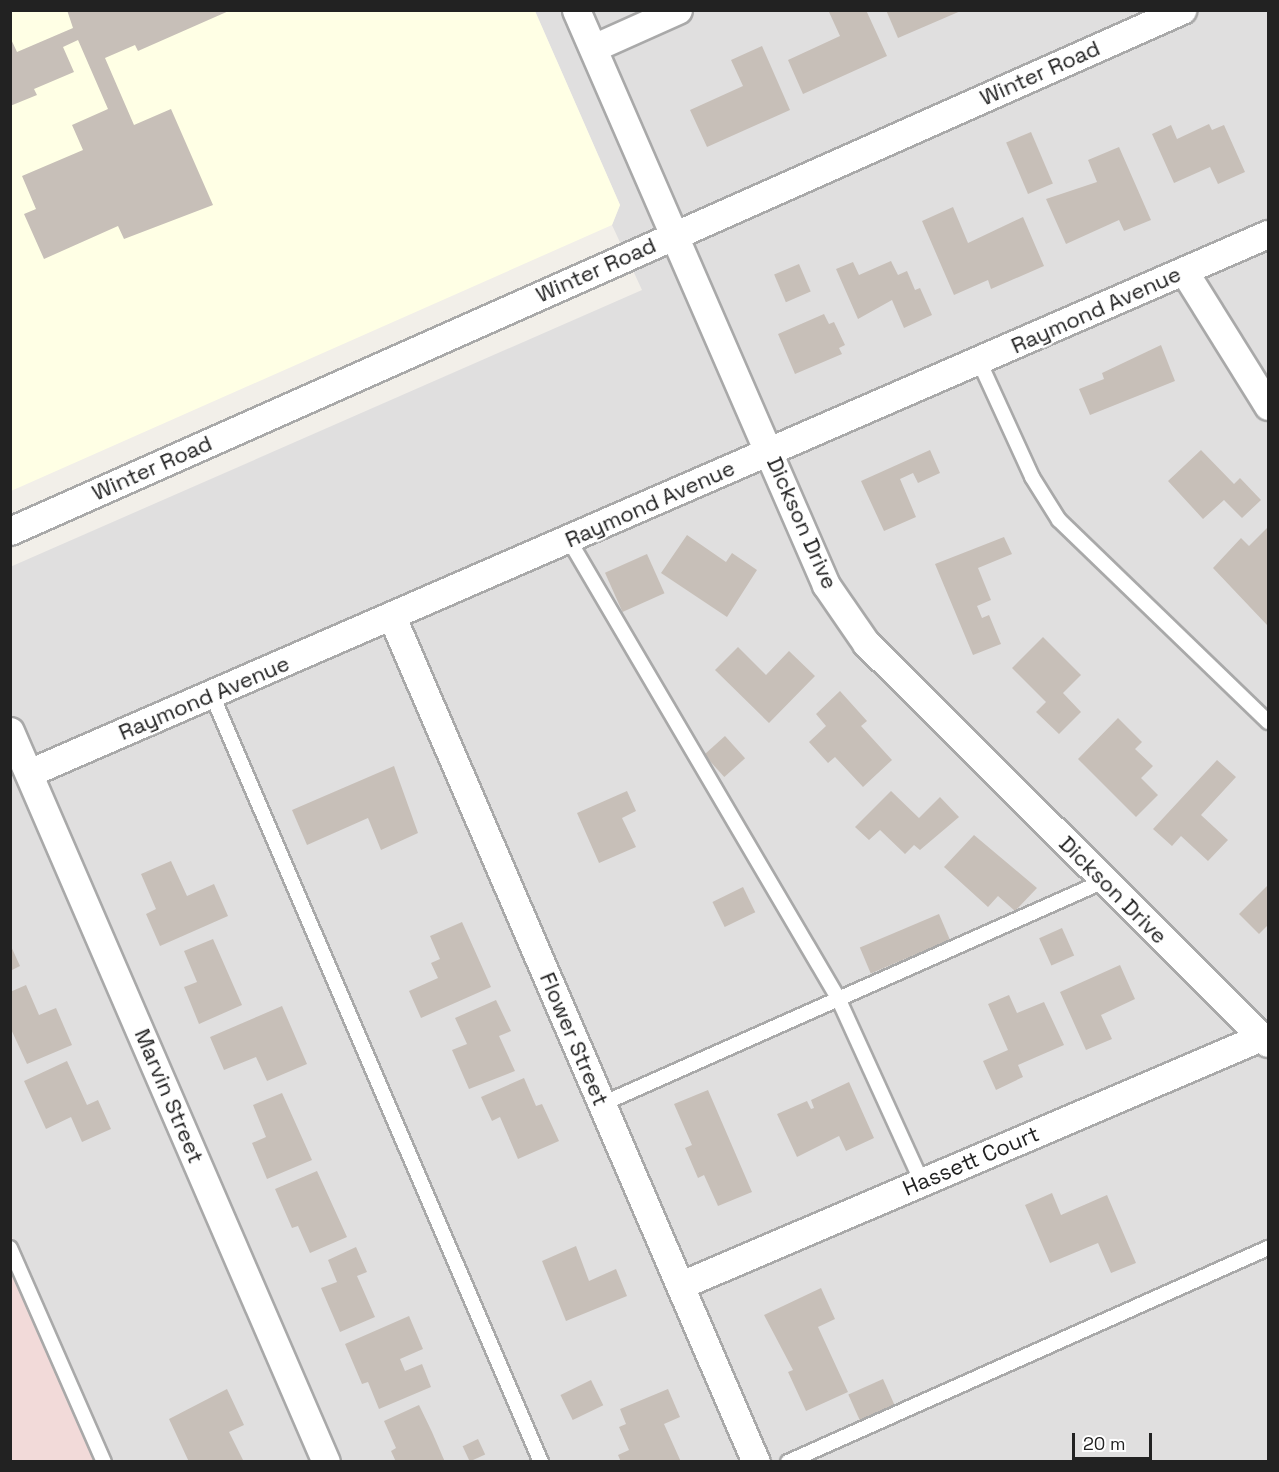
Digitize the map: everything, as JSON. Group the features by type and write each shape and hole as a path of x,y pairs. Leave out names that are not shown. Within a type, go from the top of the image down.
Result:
{"street":[{"name":"Dickson Drive","path":"576,10 826,585 866,643 1265,1040"},
{"path":"593,48 678,10"},
{"name":"Winter Road","path":"10,531 1182,10"},
{"name":"Raymond Avenue","path":"31,772 1269,234"},
{"path":"1184,271 1269,406"},
{"name":"Flower Street","path":"392,617 756,1461"},
{"name":"Marvin Street","path":"10,731 31,772 326,1461"},
{"name":"Hassett Court","path":"681,1285 1265,1040"}],"lane":[{"path":"979,361 1032,477 1059,520 1269,722"},
{"path":"569,540 838,998 922,1182"},
{"path":"212,695 542,1461"},
{"path":"602,1104 1104,880"},
{"path":"10,1248 104,1461"},
{"path":"789,1461 1269,1248"}],"shaded area":[{"path":"11,11 535,11 620,205 612,225 11,491"},
{"path":"535,11 1268,11 1268,1461 111,1461 11,1235 10,567 642,290 612,225 620,205"},
{"path":"11,1235 111,1461 11,1461"}],"building":[{"path":"67,10 231,10 138,51 135,45 105,58 134,125 171,109 213,205 124,239 118,226 44,259 24,214 36,209 22,176 83,150 72,125 108,109 78,40 63,47 74,72 34,89 37,95 10,106 10,37 17,52 73,28"},
{"path":"866,10 887,56 803,94 788,60 840,36 829,12"},
{"path":"886,10 963,10 898,38"},
{"path":"762,46 790,110 707,147 690,110 743,86 731,60"},
{"path":"1209,124 1212,130 1224,125 1245,172 1218,184 1210,167 1174,183 1152,134 1171,125 1177,139"},
{"path":"1031,132 1053,184 1028,194 1006,143"},
{"path":"1119,147 1151,220 1124,231 1119,220 1066,244 1046,199 1097,182 1088,160"},
{"path":"953,207 968,243 1023,217 1044,266 991,289 988,280 954,295 922,221"},
{"path":"891,261 898,275 907,271 915,290 920,288 932,315 904,328 892,300 858,319 836,269 853,262 859,275"},
{"path":"799,264 811,292 786,302 774,275"},
{"path":"824,314 829,324 834,322 845,345 839,348 842,354 795,374 778,334"},
{"path":"1161,345 1175,381 1090,415 1079,389 1104,379 1102,373"},
{"path":"930,450 940,473 918,483 913,473 900,479 916,517 884,531 861,481"},
{"path":"1201,450 1234,484 1240,478 1261,500 1242,518 1224,500 1203,519 1168,481"},
{"path":"1268,527 1267,625 1213,568 1241,538 1249,546"},
{"path":"687,535 726,562 732,553 757,570 727,617 661,573"},
{"path":"1004,537 1012,554 978,568 991,600 977,606 982,618 989,615 1001,644 973,655 935,564"},
{"path":"647,554 664,593 622,612 605,573"},
{"path":"1043,637 1081,675 1063,693 1081,712 1059,734 1036,712 1046,702 1012,668"},
{"path":"738,647 766,675 789,651 815,676 769,723 715,670"},
{"path":"840,691 867,721 861,726 892,760 863,787 835,757 828,763 809,742 826,726 816,714"},
{"path":"1118,718 1142,742 1135,749 1153,766 1141,778 1158,795 1136,817 1078,759"},
{"path":"725,736 745,758 724,777 704,755"},
{"path":"1217,760 1236,777 1201,815 1228,840 1208,861 1181,836 1172,846 1153,829"},
{"path":"394,766 418,833 381,850 368,818 307,845 292,810"},
{"path":"627,791 636,811 622,818 636,847 599,863 577,813"},
{"path":"891,791 919,818 940,797 959,817 920,850 914,845 905,854 880,830 869,840 855,827"},
{"path":"974,835 1037,888 1015,911 998,896 988,907 944,867"},
{"path":"171,861 187,896 214,884 228,916 160,946 146,914 156,909 141,874"},
{"path":"1268,885 1268,925 1259,934 1239,914"},
{"path":"743,887 755,912 725,927 712,902"},
{"path":"939,914 950,940 871,973 860,948"},
{"path":"462,922 491,987 421,1018 409,991 438,978 431,963 440,959 430,936"},
{"path":"1062,928 1074,955 1051,966 1039,938"},
{"path":"213,939 242,1005 199,1024 184,987 197,982 184,951"},
{"path":"10,944 20,966 10,971"},
{"path":"1120,965 1135,999 1101,1015 1112,1039 1086,1050 1060,992"},
{"path":"26,985 39,1015 56,1008 72,1045 27,1064 10,1027 10,992"},
{"path":"1009,995 1017,1013 1044,1002 1064,1045 1018,1065 1023,1077 996,1090 983,1061 1008,1050 988,1004"},
{"path":"496,1000 511,1031 499,1036 515,1071 469,1089 452,1050 467,1044 455,1018"},
{"path":"282,1006 307,1064 267,1081 256,1057 224,1070 210,1037"},
{"path":"67,1061 87,1105 98,1100 111,1129 82,1142 71,1117 46,1129 24,1081"},
{"path":"524,1078 536,1106 542,1104 559,1141 518,1159 500,1117 492,1121 481,1097"},
{"path":"849,1082 874,1138 846,1151 839,1136 797,1157 777,1114 807,1101 811,1109 814,1108 811,1100"},
{"path":"708,1090 752,1192 718,1206 704,1175 698,1178 685,1148 692,1145 674,1104"},
{"path":"282,1093 312,1160 267,1179 252,1143 266,1137 253,1105"},
{"path":"317,1171 347,1237 310,1253 298,1226 292,1228 275,1189"},
{"path":"1052,1193 1061,1215 1107,1195 1136,1263 1111,1273 1098,1243 1050,1263 1025,1205"},
{"path":"576,1246 589,1281 616,1269 627,1296 566,1321 542,1261"},
{"path":"356,1247 367,1272 357,1276 375,1317 340,1332 321,1288 337,1282 328,1260"},
{"path":"821,1288 835,1319 818,1327 848,1392 806,1411 788,1372 793,1370 764,1315"},
{"path":"409,1316 423,1349 400,1359 405,1371 422,1364 431,1387 379,1409 368,1382 362,1384 345,1344"},
{"path":"883,1379 895,1406 860,1422 848,1394"},
{"path":"591,1380 603,1405 573,1420 560,1395"},
{"path":"227,1389 244,1425 229,1432 243,1460 189,1462 169,1419"},
{"path":"668,1389 680,1417 664,1424 681,1462 621,1462 618,1455 629,1450 619,1427 626,1424 620,1409"},
{"path":"419,1405 445,1462 396,1462 391,1451 396,1448 384,1421"},
{"path":"478,1439 485,1454 470,1462 463,1446"}]}
